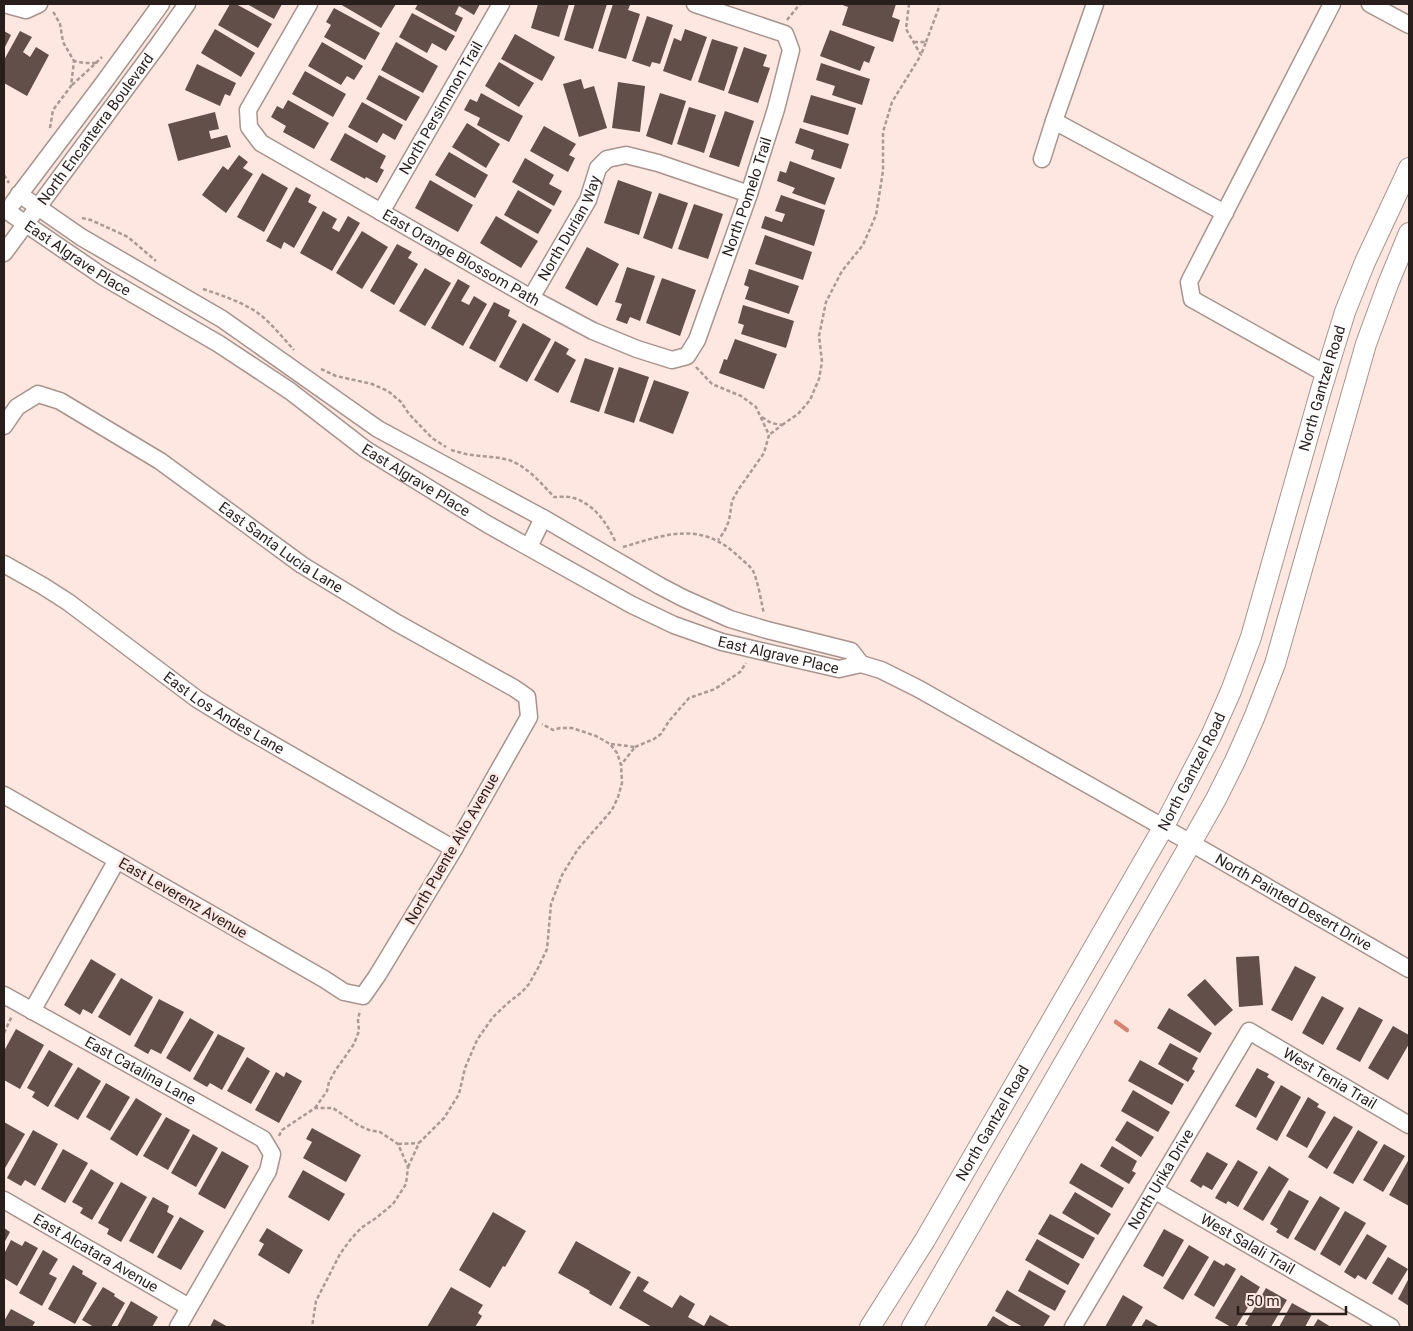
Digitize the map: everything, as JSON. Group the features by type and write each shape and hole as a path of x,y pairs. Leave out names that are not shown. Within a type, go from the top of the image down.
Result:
{"main road":[{"name":"North Gantzel Road","path":"912,1327 1177,836 1211,736 1231,692 1251,637 1345,312 1358,278 1409,168"},
{"name":"North Gantzel Road","path":"870,1327 1177,836 1216,799 1254,718 1275,664 1366,344 1409,233"}],"street":[{"path":"4,4 34,6"},
{"name":"North Encanterra Boulevard","path":"5,213 161,4"},
{"name":"North Encanterra Boulevard","path":"4,253 187,4"},
{"name":"East Orange Blossom Path","path":"309,4 248,110 249,127 261,144 531,298 593,331 637,349 672,360 687,356"},
{"name":"North Persimmon Trail","path":"381,212 501,4"},
{"path":"695,4 785,34"},
{"path":"1042,159 1095,4"},
{"path":"1326,374 1192,299 1189,282 1332,4"},
{"path":"1370,4 1409,25"},
{"name":"North Pomelo Trail","path":"687,356 697,340 749,194 776,110 791,50 785,34"},
{"path":"1054,121 1225,213"},
{"name":"North Durian Way","path":"531,298 588,200 598,168 607,159 626,155 749,194"},
{"name":"East Algrave Place","path":"20,194 81,237 222,319 378,429 543,518 683,598 730,619 762,629 852,651 861,664"},
{"name":"East Algrave Place","path":"5,213 26,224 102,276 220,344 290,391 365,448 487,524 654,616 707,637 755,650 839,669 861,664 881,670 919,689 1177,836"},
{"name":"East Santa Lucia Lane","path":"4,426 17,407 38,394 60,400 151,456 302,565 397,623 514,688 527,697 529,716"},
{"path":"529,547 543,518"},
{"name":"East Los Andes Lane","path":"4,564 68,602 197,699 454,848"},
{"name":"North Puente Alto Avenue","path":"363,996 454,848 529,716"},
{"name":"East Leverenz Avenue","path":"4,795 344,992 363,996"},
{"name":"North Painted Desert Drive","path":"1177,836 1409,969"},
{"path":"32,1011 117,860"},
{"name":"East Catalina Lane","path":"4,995 263,1138 272,1154"},
{"name":"West Tenia Trail","path":"1249,1031 1409,1125"},
{"name":"North Urika Drive","path":"1073,1327 1249,1031"},
{"path":"178,1327 268,1171 272,1154"},
{"name":"West Salali Trail","path":"1154,1190 1391,1327"},
{"name":"East Alcatara Avenue","path":"4,1200 189,1307"}],"path":[{"path":"785,34 787,20 800,4"},
{"path":"910,4 906,29 921,55"},
{"path":"718,540 729,521 732,501 764,453 769,435 798,414 810,400 819,379 822,362 819,336 826,302 842,271 863,245 876,215 883,171 883,132 892,102 921,55 939,4"},
{"path":"34,6 54,13 60,24 63,42 74,61 71,86"},
{"path":"914,42 926,42"},
{"path":"53,150 47,144 53,110 71,86 96,63 74,61"},
{"path":"75,217 91,220 128,237 158,263"},
{"path":"200,288 255,311 282,335 300,355"},
{"path":"687,356 700,373 712,384 741,396 756,407 769,435"},
{"path":"314,366 336,376 372,384 388,391 401,402 409,414 432,438 450,449 467,454 508,460 520,465 532,474 554,498 572,497 592,507 608,525 619,548 671,534 697,534 718,540 754,571 765,615 762,629"},
{"path":"760,416 772,423 782,425"},
{"path":"621,765 635,747 661,734 689,698 715,689 740,672 755,650"},
{"path":"312,1327 316,1301 340,1254 361,1228 393,1204 406,1184 408,1167 419,1143 444,1118 459,1094 465,1068 477,1040 493,1017 529,984 547,949 551,904 562,875 578,849 612,810 618,797 622,783 621,765 617,753 610,744 596,736 572,728 553,730 529,716"},
{"path":"610,744 635,747"},
{"path":"272,1154 282,1130 315,1108 327,1091 335,1071 354,1044 359,1030 358,1020 363,996"},
{"path":"315,1108 333,1108 358,1125 380,1132 398,1144 408,1167"},
{"path":"398,1144 419,1143"}],"building":[{"path":"230,4 236,4 272,24 258,48 218,25"},
{"path":"247,4 282,4 274,19"},
{"path":"340,4 396,4 381,28"},
{"path":"418,4 480,4 474,15 459,6 455,14 463,18 456,32 415,9"},
{"path":"538,4 569,4 559,37 531,28"},
{"path":"575,4 607,4 593,49 564,40"},
{"path":"613,4 630,5 628,10 640,14 626,59 598,51"},
{"path":"840,4 896,4 892,17 900,20 893,42 842,25 848,7"},
{"path":"334,8 380,33 365,60 324,37 331,25 326,22"},
{"path":"412,13 455,36 446,51 432,43 427,53 399,37"},
{"path":"647,16 673,25 660,64 652,62 650,67 632,61"},
{"path":"215,29 255,53 241,77 201,53"},
{"path":"685,29 707,37 691,81 663,71 674,38 681,41"},
{"path":"830,30 875,47 869,63 864,61 860,71 820,56"},
{"path":"4,31 11,35 4,49"},
{"path":"20,31 32,37 23,52 30,57 36,47 49,55 27,96 4,83 4,60"},
{"path":"515,34 555,57 542,81 501,59"},
{"path":"712,39 738,47 724,91 698,82"},
{"path":"322,42 363,66 354,80 347,76 341,85 308,66"},
{"path":"396,42 438,66 423,93 381,70"},
{"path":"744,47 767,55 763,66 770,68 758,103 728,93"},
{"path":"499,62 534,83 519,107 485,86"},
{"path":"821,63 870,79 862,105 832,95 835,86 816,80"},
{"path":"197,64 236,83 230,96 225,94 220,106 185,90"},
{"path":"305,71 346,94 333,117 292,94"},
{"path":"379,75 420,97 406,121 366,99"},
{"path":"581,79 584,89 594,86 607,128 579,137 563,84"},
{"path":"618,82 645,86 640,132 612,128"},
{"path":"481,93 523,116 509,142 477,125 480,118 464,110 470,99 477,102"},
{"path":"660,93 686,101 672,145 646,136"},
{"path":"811,95 856,108 848,135 803,122"},
{"path":"288,100 329,123 314,149 283,132 286,126 271,117 277,106 283,109"},
{"path":"362,102 403,125 395,140 383,133 377,143 348,127"},
{"path":"689,107 716,115 704,153 677,144"},
{"path":"725,111 754,121 739,167 709,157"},
{"path":"215,112 219,129 209,131 211,139 227,135 231,147 178,161 168,124"},
{"path":"467,123 500,144 486,168 452,147"},
{"path":"544,126 576,144 569,155 575,158 568,172 530,151"},
{"path":"800,128 849,144 841,169 811,159 814,150 795,143"},
{"path":"345,133 386,156 380,168 384,170 377,183 366,177 365,179 330,160"},
{"path":"449,152 488,175 475,198 435,175"},
{"path":"239,155 248,162 243,168 253,174 226,213 202,195 223,166 228,170"},
{"path":"525,158 554,175 549,184 562,191 554,206 512,182"},
{"path":"790,161 835,178 825,205 792,193 795,188 777,181 780,171 786,173"},
{"path":"262,173 288,188 264,232 237,217"},
{"path":"430,180 473,205 458,232 415,208"},
{"path":"618,180 652,192 639,235 604,223"},
{"path":"296,187 311,195 308,202 317,207 294,248 284,242 281,249 266,241"},
{"path":"518,190 552,210 538,234 504,215"},
{"path":"659,193 688,203 672,249 643,238"},
{"path":"781,195 825,210 814,246 761,228 765,216 782,222 785,214 775,211"},
{"path":"694,204 723,214 708,259 678,249"},
{"path":"323,211 337,219 332,228 339,232 348,216 360,223 332,271 300,253"},
{"path":"496,216 538,241 521,268 480,243"},
{"path":"362,231 388,247 362,289 336,273"},
{"path":"765,235 812,252 803,280 755,264"},
{"path":"397,244 412,252 408,258 418,264 394,305 370,291"},
{"path":"587,247 619,264 597,306 565,288"},
{"path":"627,267 655,276 640,321 630,317 627,324 616,320 622,304 615,302"},
{"path":"425,268 451,283 425,326 399,311"},
{"path":"749,269 799,286 789,314 745,299 749,287 744,285"},
{"path":"662,278 696,290 680,336 646,323"},
{"path":"458,279 470,286 461,301 469,305 474,296 487,304 463,346 431,328"},
{"path":"494,302 510,310 508,316 517,321 495,362 469,348"},
{"path":"743,305 794,321 786,348 741,334 744,325 738,323"},
{"path":"523,323 551,339 527,382 499,367"},
{"path":"735,339 777,354 764,389 719,373 724,359 727,360"},
{"path":"555,341 569,349 566,354 576,360 558,393 534,380"},
{"path":"585,358 614,368 599,412 570,402"},
{"path":"619,367 649,377 634,423 604,413"},
{"path":"654,380 689,392 673,434 639,421"},
{"path":"1259,956 1263,1005 1239,1007 1236,957"},
{"path":"91,959 116,974 92,1014 83,1009 80,1015 64,1005"},
{"path":"1295,966 1316,977 1292,1021 1271,1010"},
{"path":"121,978 153,997 130,1036 98,1017"},
{"path":"1205,979 1233,1010 1215,1026 1187,995"},
{"path":"1322,996 1344,1008 1323,1045 1302,1033"},
{"path":"159,999 184,1012 161,1054 151,1049 148,1054 134,1046"},
{"path":"1359,1007 1383,1020 1360,1062 1336,1049"},
{"path":"1169,1008 1212,1033 1200,1053 1157,1028"},
{"path":"190,1018 214,1032 190,1072 166,1058"},
{"path":"1393,1026 1409,1035 1409,1044 1388,1080 1368,1068"},
{"path":"16,1029 44,1045 20,1089 4,1080 4,1051"},
{"path":"218,1034 245,1048 222,1090 210,1083 207,1087 193,1079"},
{"path":"1170,1043 1198,1058 1192,1069 1195,1071 1188,1082 1158,1064"},
{"path":"49,1050 73,1064 48,1107 32,1097 35,1092 27,1088"},
{"path":"247,1057 270,1071 251,1104 227,1091"},
{"path":"1140,1060 1184,1084 1172,1105 1128,1081"},
{"path":"78,1067 101,1081 78,1120 54,1106"},
{"path":"1257,1068 1269,1074 1267,1077 1275,1082 1256,1118 1235,1106"},
{"path":"276,1072 284,1077 286,1072 302,1081 279,1123 255,1110"},
{"path":"106,1083 130,1097 110,1131 86,1117"},
{"path":"1281,1085 1301,1097 1277,1141 1256,1129"},
{"path":"1133,1090 1170,1112 1158,1132 1121,1111"},
{"path":"1308,1097 1319,1104 1317,1107 1326,1112 1307,1148 1286,1136"},
{"path":"136,1098 162,1114 137,1156 110,1139"},
{"path":"1334,1116 1353,1127 1327,1169 1308,1157"},
{"path":"166,1117 190,1130 168,1170 143,1156"},
{"path":"1127,1121 1154,1137 1141,1157 1115,1140"},
{"path":"4,1122 25,1134 5,1168 4,1167"},
{"path":"312,1128 361,1155 346,1182 303,1158 312,1142 306,1139"},
{"path":"33,1130 58,1144 35,1186 25,1180 21,1186 7,1178"},
{"path":"1358,1130 1378,1142 1353,1184 1333,1173"},
{"path":"193,1134 218,1148 196,1187 171,1173"},
{"path":"1384,1144 1405,1156 1383,1192 1363,1180"},
{"path":"1112,1146 1137,1161 1132,1171 1136,1173 1129,1184 1100,1166"},
{"path":"63,1149 88,1163 65,1203 41,1189"},
{"path":"222,1151 249,1166 225,1209 198,1194"},
{"path":"1207,1152 1228,1164 1212,1190 1203,1185 1201,1188 1190,1181"},
{"path":"1409,1159 1409,1206 1389,1195"},
{"path":"1238,1160 1258,1172 1238,1207 1228,1201 1226,1204 1215,1198"},
{"path":"1081,1163 1124,1188 1112,1208 1069,1183"},
{"path":"1269,1166 1289,1179 1263,1221 1243,1209"},
{"path":"91,1169 114,1183 92,1220 80,1213 83,1208 72,1202"},
{"path":"303,1170 345,1194 329,1221 288,1197"},
{"path":"121,1182 147,1197 121,1242 107,1234 109,1229 98,1223"},
{"path":"1289,1190 1309,1201 1288,1239 1276,1232 1278,1229 1270,1224"},
{"path":"1075,1192 1111,1214 1098,1235 1062,1213"},
{"path":"1320,1196 1340,1208 1315,1251 1294,1239"},
{"path":"153,1197 169,1206 167,1212 174,1216 153,1254 129,1241"},
{"path":"1345,1211 1366,1223 1340,1266 1320,1254"},
{"path":"493,1212 526,1231 490,1288 459,1270"},
{"path":"1050,1214 1095,1238 1083,1259 1038,1234"},
{"path":"180,1217 204,1231 181,1270 157,1257"},
{"path":"4,1228 10,1232 4,1243"},
{"path":"267,1228 303,1250 289,1274 258,1255 264,1244 259,1241"},
{"path":"1164,1229 1184,1240 1163,1277 1143,1266"},
{"path":"1367,1234 1387,1246 1366,1280 1358,1275 1355,1279 1344,1272"},
{"path":"1037,1239 1080,1264 1068,1285 1025,1260"},
{"path":"11,1240 22,1246 25,1241 38,1248 17,1286 4,1278 4,1254"},
{"path":"576,1241 631,1272 611,1306 589,1293 590,1291 558,1273"},
{"path":"1189,1245 1209,1257 1183,1300 1163,1288"},
{"path":"43,1250 58,1259 49,1274 57,1278 42,1306 19,1293"},
{"path":"1388,1257 1408,1269 1392,1295 1372,1283"},
{"path":"1214,1260 1224,1266 1226,1263 1236,1269 1214,1307 1194,1295"},
{"path":"73,1265 83,1271 82,1274 97,1283 75,1324 48,1309"},
{"path":"1029,1270 1066,1291 1055,1311 1018,1291"},
{"path":"1241,1275 1260,1287 1236,1327 1231,1327 1215,1318"},
{"path":"638,1276 649,1282 643,1291 672,1308 680,1295 695,1304 688,1317 704,1326 710,1315 731,1327 652,1327 619,1308"},
{"path":"1409,1278 1409,1306 1398,1299"},
{"path":"103,1287 125,1303 111,1327 94,1327 82,1320"},
{"path":"451,1287 483,1305 478,1313 482,1316 475,1327 427,1327"},
{"path":"1266,1288 1287,1300 1271,1327 1250,1327 1245,1324"},
{"path":"1007,1290 1050,1316 1043,1327 1023,1327 995,1311"},
{"path":"1123,1295 1143,1307 1131,1327 1105,1327"},
{"path":"131,1301 158,1317 152,1327 117,1327"},
{"path":"1292,1303 1312,1314 1305,1327 1279,1327"},
{"path":"11,1309 35,1322 32,1327 4,1327 4,1321"},
{"path":"993,1316 1011,1327 986,1327"},
{"path":"214,1319 228,1327 210,1327"},
{"path":"1146,1319 1160,1327 1141,1327"},
{"path":"1318,1319 1331,1327 1313,1327"}],"waterway":[{"path":"1116,1022 1127,1030"}]}
